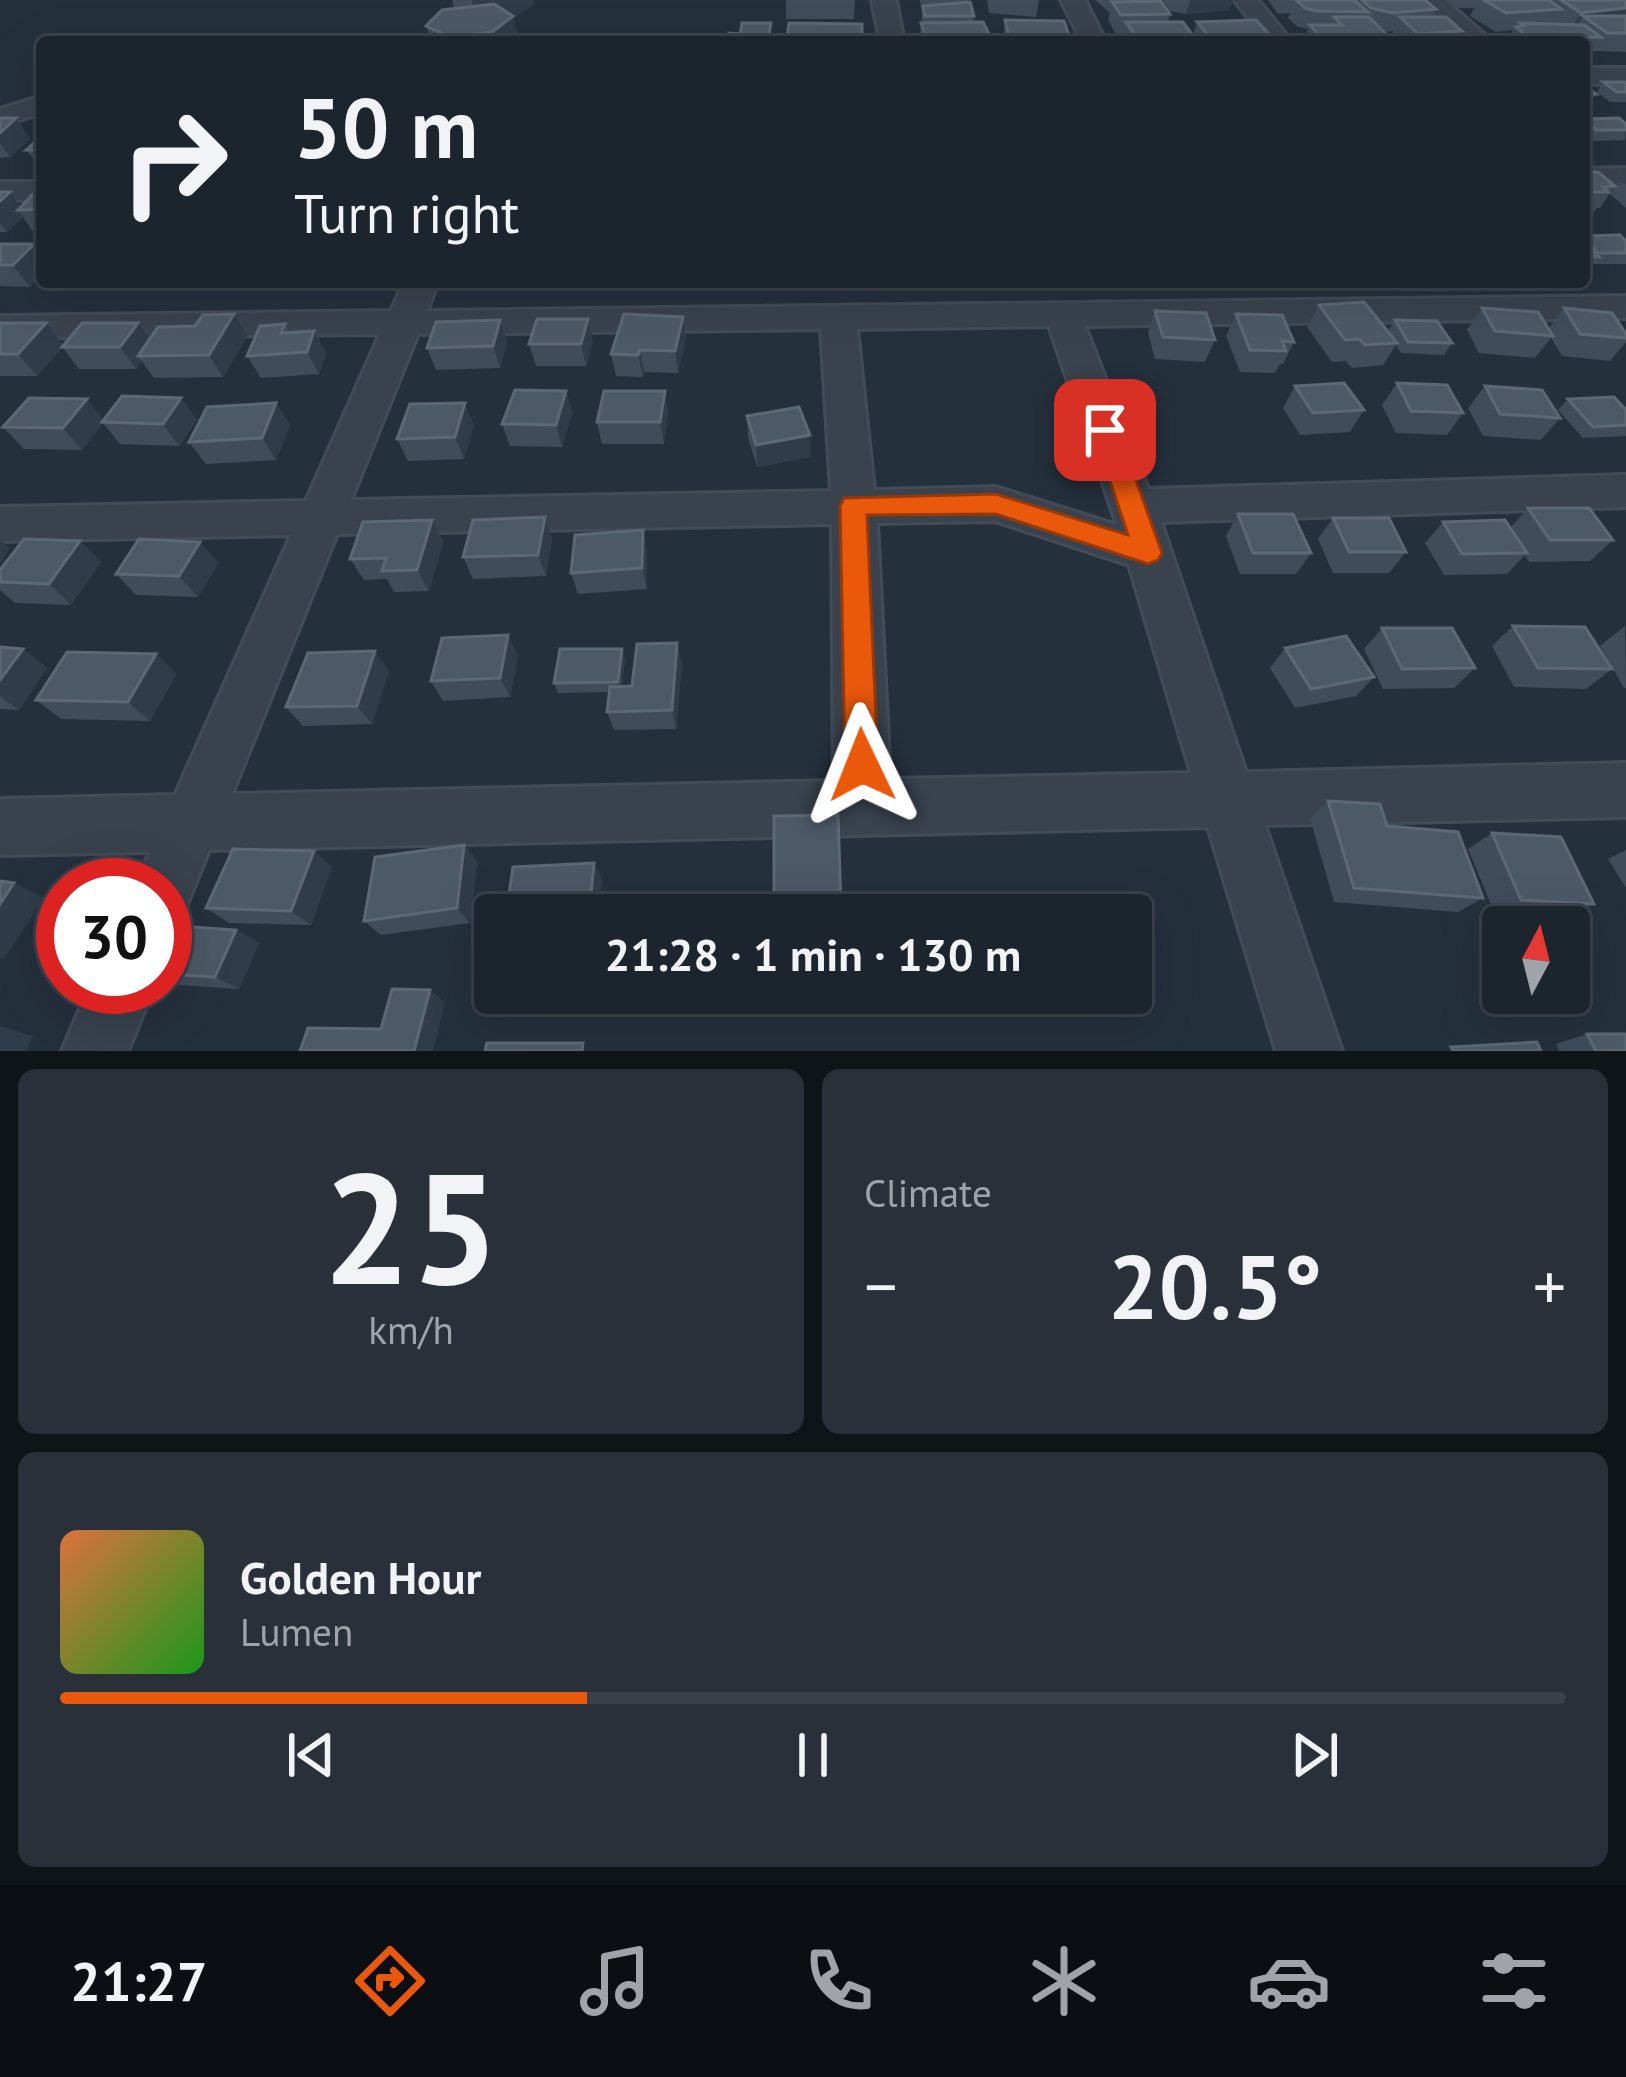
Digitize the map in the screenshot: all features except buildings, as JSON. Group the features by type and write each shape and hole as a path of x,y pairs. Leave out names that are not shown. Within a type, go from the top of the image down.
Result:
{"street":[{"path":"884,0 891,36"},
{"path":"1073,0 1091,36"},
{"path":"1246,0 1275,36"},
{"path":"1431,0 1474,36"},
{"path":"1590,76 1626,76"},
{"path":"0,92 36,91"},
{"path":"0,118 36,106"},
{"path":"1590,178 1626,177"},
{"path":"0,191 36,191"},
{"path":"0,327 413,302 838,318 1063,315 1260,297 1626,307"},
{"path":"177,858 413,302"},
{"path":"1063,315 1133,506 1309,1051"},
{"path":"838,318 854,506 863,808"},
{"path":"1133,506 1626,490"},
{"path":"0,524 996,504 1148,553"},
{"path":"0,827 1626,790"},
{"path":"95,1051 111,1014"}],"route":[{"path":"862,765 854,506 996,504 1148,553 1105,430"}]}
